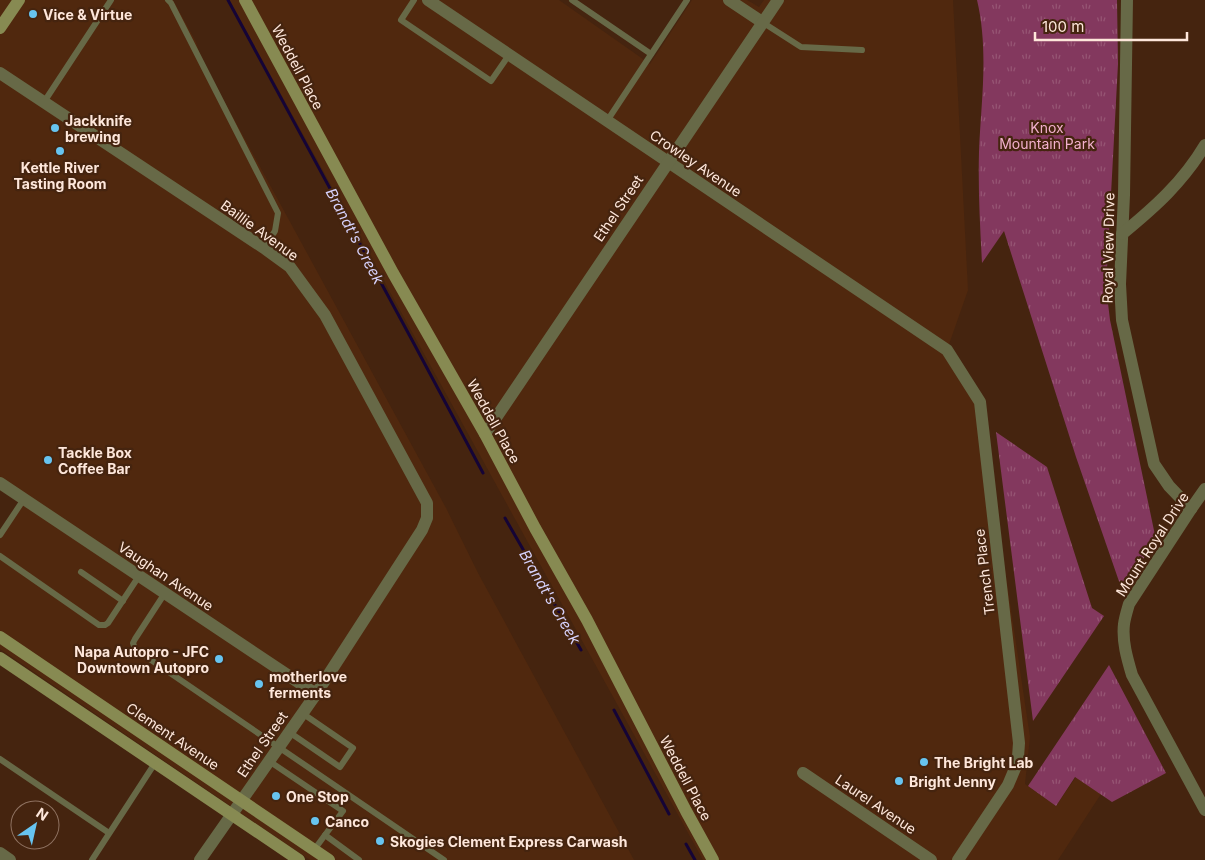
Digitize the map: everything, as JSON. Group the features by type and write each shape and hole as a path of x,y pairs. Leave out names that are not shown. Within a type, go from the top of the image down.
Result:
{"street":[{"path":"0,28 19,0"},
{"name":"Weddell Place","path":"245,0 393,273 485,434 587,620 712,860"},
{"name":"Crowley Avenue","path":"428,0 947,350"},
{"path":"729,0 762,22"},
{"name":"Ethel Street","path":"485,434 778,0"},
{"name":"Royal View Drive","path":"1127,0 1124,195 1120,284 1122,320 1154,464 1169,486 1191,509"},
{"name":"Baillie Avenue","path":"0,73 290,267 325,315 427,503 427,518"},
{"path":"1122,234 1172,190 1196,160 1205,145"},
{"name":"Trench Place","path":"947,350 980,402 1019,743 1018,757 1012,778 958,860"},
{"name":"Vaughan Avenue","path":"0,483 316,694"},
{"name":"Mount Royal Drive","path":"1205,489 1129,604 1124,622 1126,657 1132,674 1205,810"},
{"name":"Ethel Street","path":"200,860 316,694 422,530 427,518"},
{"name":"Clement Avenue","path":"0,637 329,860"},
{"path":"0,658 232,814 293,858"},
{"name":"Laurel Avenue","path":"803,774 931,860"},
{"path":"0,853 10,860"}],"lane":[{"path":"44,102 111,0"},
{"path":"168,0 278,213 275,231 264,248"},
{"path":"414,0 401,20 491,81 509,55"},
{"path":"572,0 651,54"},
{"path":"607,121 687,0"},
{"path":"762,22 801,47 862,50"},
{"path":"0,535 24,499"},
{"path":"0,519 7,524"},
{"path":"0,556 100,625 105,626 139,576"},
{"path":"81,572 123,601"},
{"path":"165,593 135,639 133,643 135,649 444,860"},
{"path":"289,732 340,767 353,748 302,714"},
{"path":"0,759 110,833"},
{"path":"269,762 343,812 314,850"},
{"path":"92,860 155,763"},
{"path":"325,835 359,860"}],"shaded area":[{"path":"0,0 173,0 196,42 201,58 217,88 446,508 478,573 634,860 310,860 0,649 0,536 26,498 0,480"},
{"path":"229,0 559,0 650,64 692,0 747,0 759,7 764,0 953,0 968,290 947,350 980,402 1030,737 1025,784 1056,806 1076,777 1101,794 1058,860 703,860"}],"green space":[{"name":"Knox Mountain Park","path":"977,0 1117,0 1118,64 1107,295 1110,320 1156,540 1122,590 1076,457 1004,231 982,263 979,208 979,152 983,38"},
{"path":"996,432 1047,467 1092,608 1104,616 1033,721"},
{"path":"1109,665 1166,773 1112,802 1075,777 1056,806 1028,786"}],"waterway":[{"name":"Brandt's Creek","path":"228,0 483,473"},
{"name":"Brandt's Creek","path":"505,518 581,650"},
{"name":"Brandt's Creek","path":"614,710 669,814"},
{"name":"Brandt's Creek","path":"686,844 695,860"}],"place":[{"name":"Vice & Virtue","path":"33,14"},
{"name":"Jackknife brewing","path":"55,128"},
{"name":"Kettle River Tasting Room","path":"60,151"},
{"name":"Tackle Box Coffee Bar","path":"48,460"},
{"name":"Napa Autopro - JFC Downtown Autopro","path":"219,659"},
{"name":"motherlove ferments","path":"259,684"},
{"name":"The Bright Lab","path":"924,762"},
{"name":"Bright Jenny","path":"899,781"},
{"name":"One Stop","path":"276,796"},
{"name":"Canco","path":"315,821"},
{"name":"Skogies Clement Express Carwash","path":"380,841"}]}
